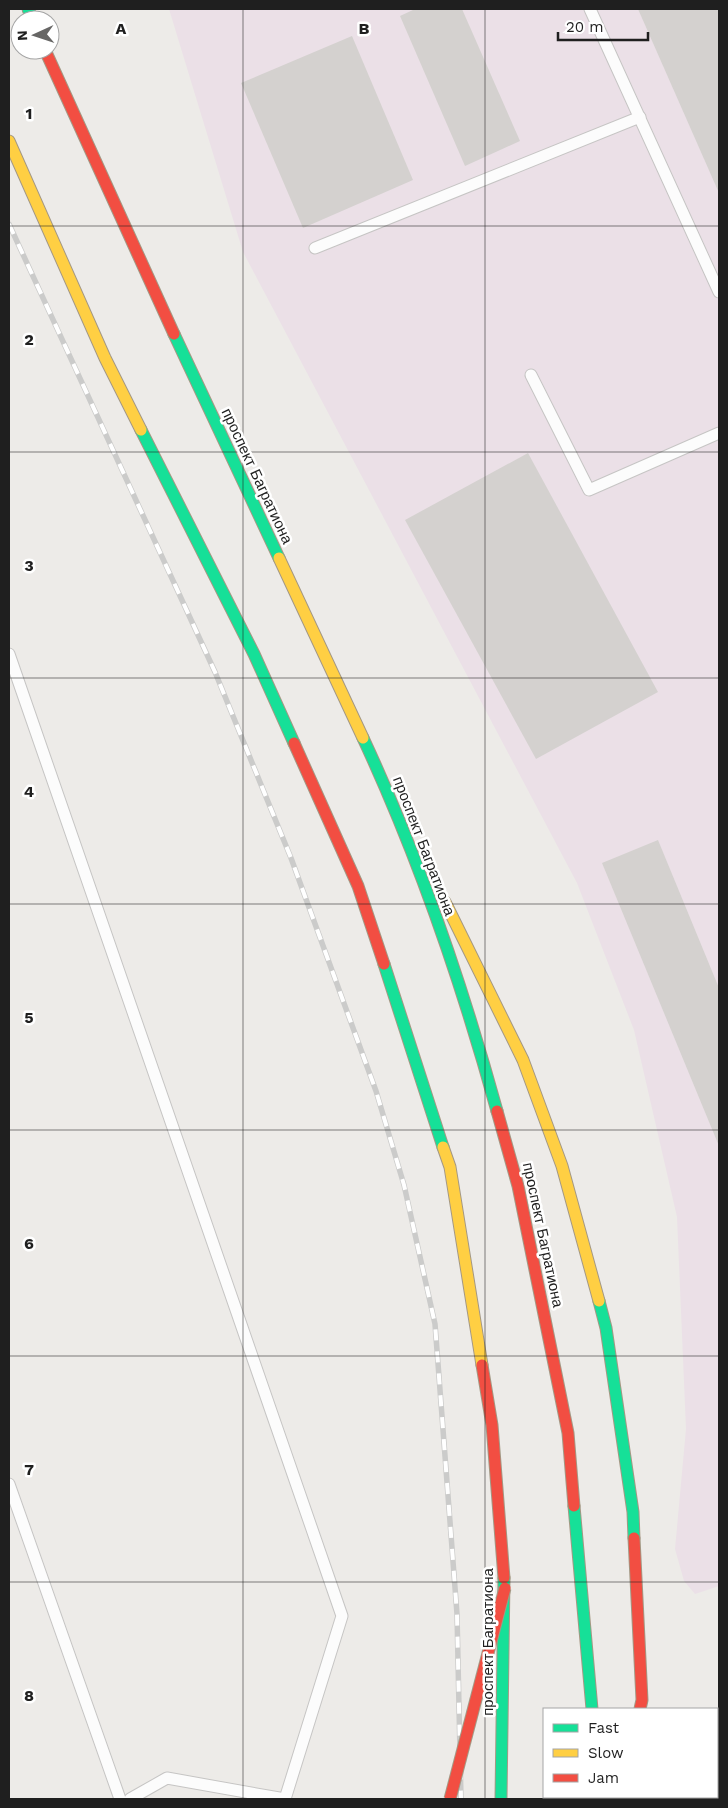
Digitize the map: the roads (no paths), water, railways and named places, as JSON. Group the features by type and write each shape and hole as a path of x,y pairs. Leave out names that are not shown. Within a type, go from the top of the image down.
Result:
{"main road":[{"name":"проспект Багратиона","path":"50,60 212,417 396,809 472,1015 518,1186 568,1433 592,1708"},
{"name":"проспект Багратиона","path":"9,141 105,358 254,654 358,886 450,1167 492,1425 506,1588 500,1799"},
{"path":"396,809 470,950 523,1060 562,1166 606,1328 633,1512 640,1708"},
{"path":"450,1799 506,1588"}],"lane":[{"path":"590,9 719,292"},
{"path":"315,248 640,117"},
{"path":"532,375 589,490 719,433"},
{"path":"9,654 342,1616 285,1799 167,1778 130,1799"},
{"path":"9,1484 120,1799"}],"railway":[{"path":"9,224 215,672 291,858 376,1091 404,1185 435,1324 457,1614 461,1799"}]}
